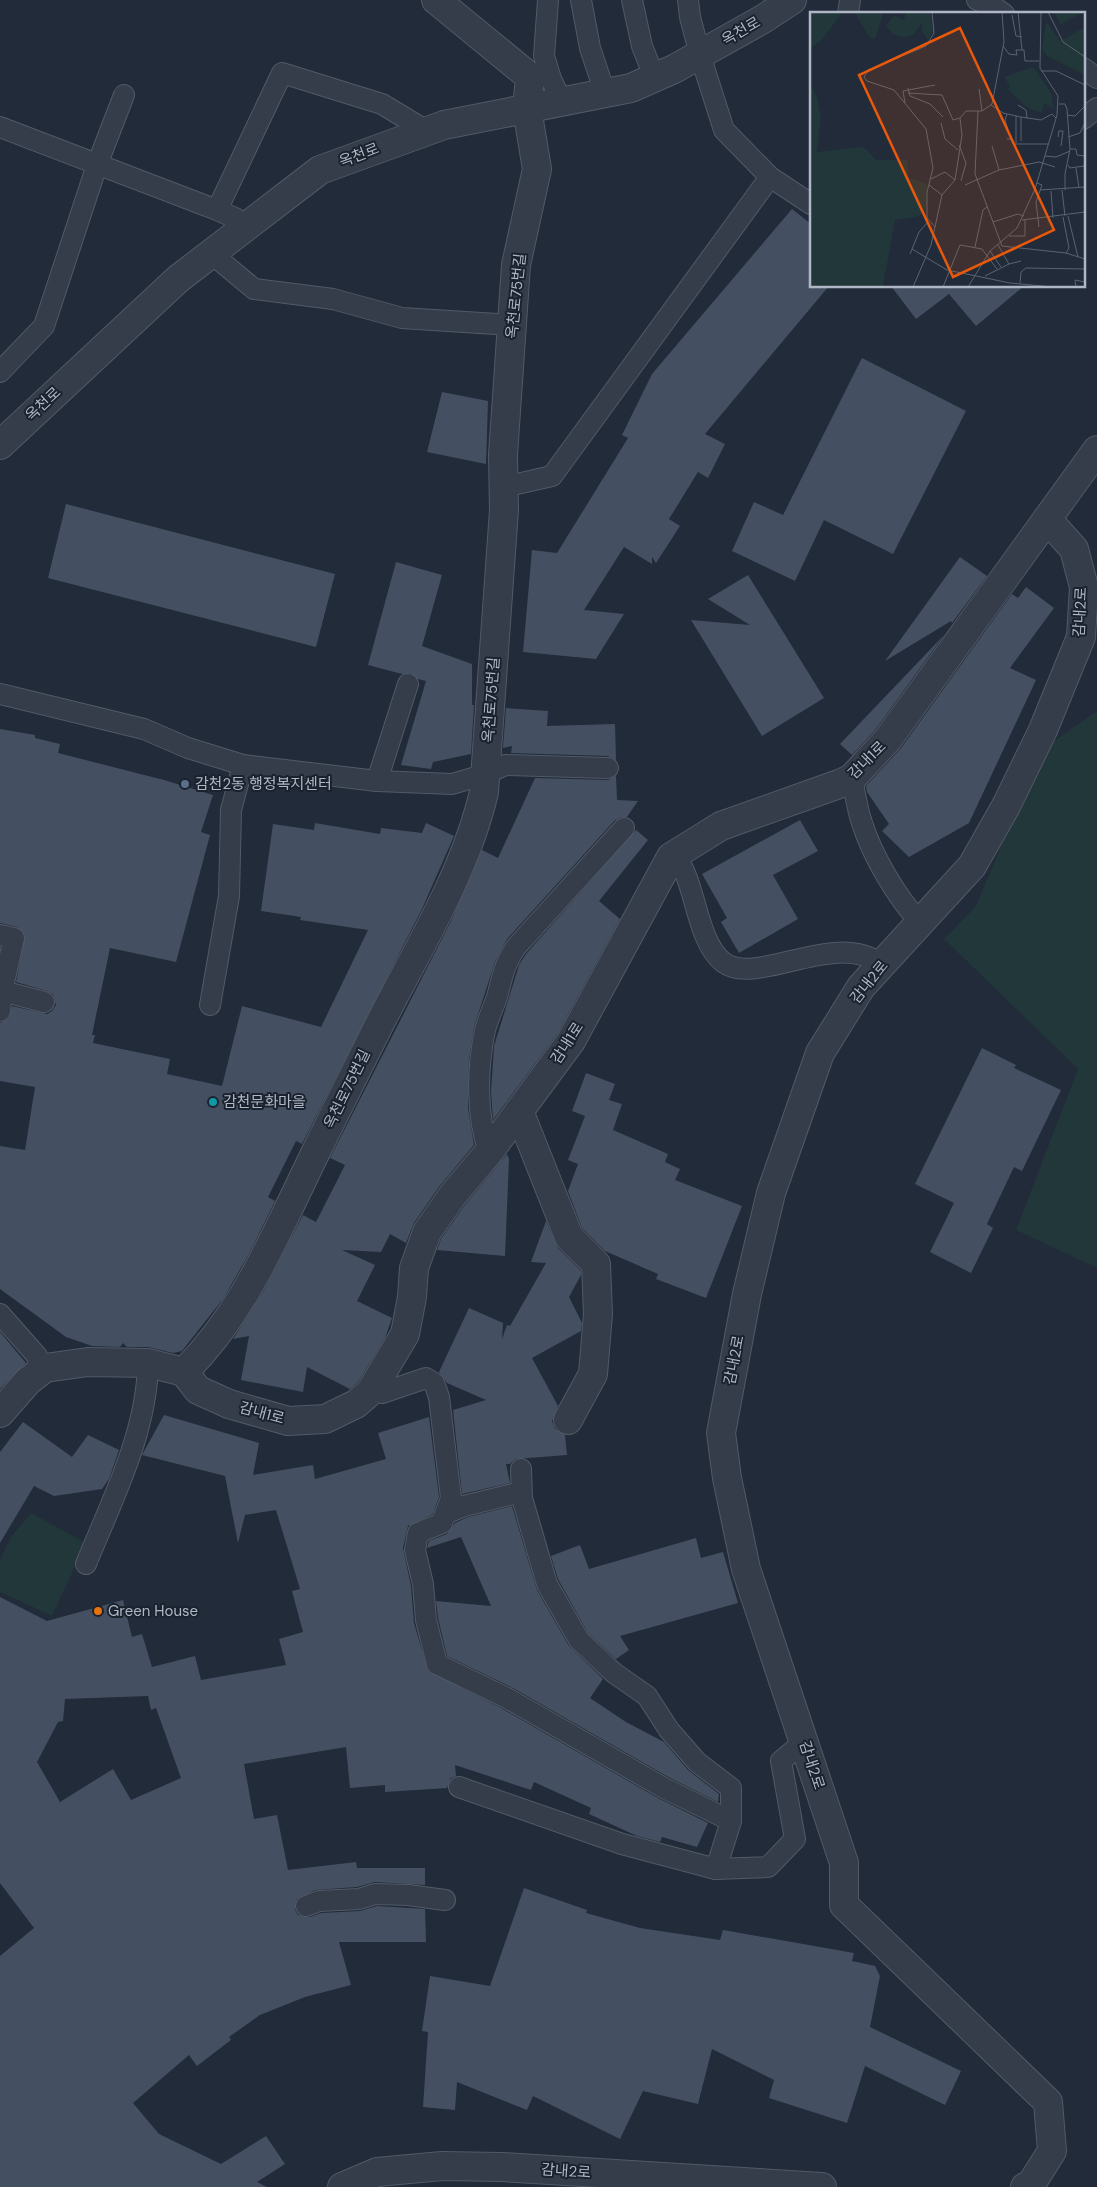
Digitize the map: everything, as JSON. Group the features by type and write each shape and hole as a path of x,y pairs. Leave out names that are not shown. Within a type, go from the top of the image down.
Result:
{"street":[{"name":"옥천로75번길","path":"184,1372 206,1350 254,1279 454,878 476,827 484,792 504,510 503,454 516,264 538,169 527,109 530,77 436,0"},
{"name":"옥천로","path":"0,445 178,279 320,170 425,130 631,88 655,79 700,55 792,0"},
{"name":"감내1로","path":"184,1372 198,1390 229,1404 288,1421 325,1419 356,1404 371,1391 405,1334 412,1298 414,1268 427,1232 452,1196 489,1152 571,1041 671,857 721,826 852,778 888,739 1097,450"},
{"name":"감내2로","path":"1026,2187 1030,2186 1052,2151 1048,2102 844,1905 844,1863 805,1741 746,1569 727,1478 721,1433 745,1303 771,1193 820,1053 861,987 972,866 1006,806 1043,730 1081,637 1090,596 1084,587 1074,549 1048,519"},
{"path":"519,1111 569,1237 596,1264 598,1314 593,1374 568,1420"},
{"path":"0,1413 28,1381 45,1368 88,1362 148,1363 184,1372"},
{"name":"감내2로","path":"342,2187 376,2172 442,2166 502,2167 822,2187"}],"lane":[{"path":"548,0 544,56 551,79 562,102"},
{"path":"581,0 590,48 605,93"},
{"path":"632,0 642,46 655,79"},
{"path":"688,0 690,17 700,55 724,130 770,177 810,203"},
{"path":"1084,69 1097,78"},
{"path":"217,210 282,73 382,104 425,130"},
{"path":"0,372 44,326 97,165 124,95"},
{"path":"1084,117 1097,108"},
{"path":"0,126 217,210 235,218 245,227"},
{"path":"504,487 552,476 770,177"},
{"path":"212,254 254,290 333,299 402,318 512,325"},
{"path":"377,781 408,684"},
{"path":"0,694 144,729 188,748 243,765 377,781 452,784 486,774 505,765 608,768"},
{"path":"210,1005 229,896 231,810 243,765"},
{"path":"852,778 862,822 872,849 909,911 920,922"},
{"path":"489,1152 482,1134 480,1079 485,1030 496,998 504,965 516,947 624,828"},
{"path":"671,857 684,869 706,938 722,961 735,968 766,966 838,951 872,956 882,965"},
{"path":"0,935 14,938 2,991 0,1011"},
{"path":"2,991 44,1002"},
{"path":"0,1314 37,1356 40,1372"},
{"path":"86,1564 142,1419 148,1385 148,1363"},
{"path":"371,1391 382,1393 426,1378 434,1383 439,1397 451,1498 442,1523 418,1533 415,1550 423,1584 426,1620 438,1664 507,1698 664,1788 731,1821"},
{"path":"521,1469 521,1492 547,1584 579,1640 614,1673 647,1696 669,1730 697,1762 731,1788 731,1821 716,1868"},
{"path":"445,1514 464,1506 521,1492"},
{"path":"459,1787 622,1844 716,1868 768,1867 795,1839 781,1761 805,1741"},
{"path":"306,1906 319,1901 359,1899 375,1894 408,1895 444,1900"}],"green space":[{"path":"1097,711 1097,1268 1016,1230 1078,1069 944,939 976,906 1041,750"},
{"path":"31,1513 86,1543 52,1616 0,1592 0,1559 11,1537"}],"building":[{"path":"792,209 810,223 810,288 827,288 705,434 725,444 708,478 698,472 669,519 680,526 656,563 652,557 652,564 624,547 584,610 624,614 596,659 523,652 532,550 557,553 628,438 622,435 652,374"},
{"path":"893,288 1022,288 976,326 949,294 916,319"},
{"path":"862,358 966,411 893,554 824,520 795,581 732,551 754,502 783,515"},
{"path":"442,392 488,401 486,464 427,452"},
{"path":"66,504 335,574 316,647 48,578"},
{"path":"960,557 987,576 952,623 951,621 885,661"},
{"path":"396,562 442,575 422,646 472,664 472,705 474,705 471,754 433,762 431,769 401,765 426,681 418,679 411,673 402,674 368,665"},
{"path":"748,575 824,698 762,736 691,620 750,625 708,599"},
{"path":"1026,587 1054,608 1010,668 1036,680 969,823 909,857 882,831 889,824 867,792 866,786 901,748 1012,594 1018,598"},
{"path":"944,635 876,729 852,755 840,744"},
{"path":"506,708 548,711 547,726 615,724 616,760 608,756 511,753 512,746 503,748"},
{"path":"0,729 35,735 35,738 60,744 58,753 164,780 213,795 201,832 210,835 176,962 110,948 92,1035 95,1035 93,1043 170,1059 167,1074 222,1086 242,1006 321,1027 368,930 300,920 301,917 261,911 273,824 314,830 315,823 380,834 381,828 422,833 426,823 454,836 422,909 302,1144 296,1141 268,1197 275,1201 249,1254 223,1299 182,1351 173,1353 148,1347 127,1347 123,1343 120,1347 92,1346 66,1337 0,1289 0,1146 25,1150 35,1087 0,1081 0,1023 9,1018 12,1006 47,1014 56,1005 53,994 16,982 25,935 17,927 0,923"},
{"path":"616,776 617,800 638,801 627,817 615,820 507,939 495,962 474,1027 469,1059 468,1108 474,1145 439,1187 414,1223 406,1243 390,1234 381,1252 342,1250 375,1265 357,1301 392,1318 385,1338 359,1381 350,1389 307,1367 303,1392 241,1380 249,1336 233,1339 263,1292 303,1215 316,1222 345,1165 330,1158 450,923 482,850 498,858 535,778 608,780"},
{"path":"800,820 818,851 773,875 798,919 739,953 721,922 727,918 702,874"},
{"path":"636,830 648,840 599,901 620,919 558,1033 493,1120 491,1092 494,1046 519,965 526,954"},
{"path":"982,1048 1016,1065 1014,1068 1061,1090 1022,1171 1014,1167 987,1224 993,1228 971,1273 930,1252 954,1203 915,1184"},
{"path":"586,1073 615,1084 609,1100 622,1104 613,1130 668,1154 665,1162 680,1169 675,1180 742,1206 706,1298 656,1279 658,1274 605,1251 582,1228 568,1191 578,1164 568,1160 585,1116 572,1111"},
{"path":"507,1154 509,1159 505,1256 437,1250 441,1239 464,1206"},
{"path":"546,1221 558,1248 581,1271 581,1275 569,1297 582,1323 581,1331 532,1358 558,1406 552,1421 555,1429 565,1435 567,1455 515,1459 510,1464 506,1464 510,1483 462,1494 453,1410 486,1400 447,1383 439,1372 469,1308 503,1323 502,1339 507,1325 510,1326 546,1263 531,1262"},
{"path":"0,1332 26,1363 0,1389"},
{"path":"164,1415 259,1443 253,1475 313,1465 315,1479 386,1459 378,1433 429,1417 439,1497 433,1514 408,1526 403,1548 411,1586 414,1623 428,1671 501,1708 658,1798 708,1823 697,1847 662,1837 660,1842 637,1836 589,1814 591,1808 534,1782 531,1790 455,1765 456,1776 451,1778 447,1788 385,1792 385,1785 350,1788 346,1747 244,1764 254,1819 277,1815 288,1870 356,1862 357,1868 425,1868 425,1885 375,1882 357,1887 315,1890 297,1899 295,1910 298,1915 310,1917 321,1913 360,1911 377,1906 425,1909 426,1942 339,1942 351,1985 305,1997 260,2015 229,2037 231,2040 197,2066 189,2055 133,2103 159,2134 221,2164 266,2136 285,2164 257,2182 267,2187 0,2187 0,1956 34,1928 0,1883 0,1597 47,1621 123,1600 132,1637 142,1634 152,1667 195,1656 201,1680 286,1665 279,1639 303,1632 292,1591 300,1589 276,1510 245,1515 238,1543 225,1476 142,1455","holes":["148,1696 151,1710 156,1708 181,1778 131,1800 113,1769 60,1802 37,1762 58,1722 63,1721 65,1699"]},
{"path":"23,1422 72,1457 88,1435 119,1450 109,1479 102,1489 54,1496 34,1486 0,1543 0,1452"},
{"path":"512,1506 537,1590 569,1646 603,1679 590,1698 626,1722 664,1742 688,1770 719,1794 718,1802 670,1778 513,1688 447,1656 436,1601 491,1606 461,1537 427,1548 429,1541 447,1534 455,1523 468,1517"},
{"path":"696,1538 701,1558 723,1552 738,1603 620,1636 629,1650 616,1659 588,1633 558,1579 551,1556 580,1545 589,1569"},
{"path":"524,1888 587,1910 586,1913 640,1928 720,1940 723,1930 854,1953 852,1961 875,1966 880,1976 870,2027 961,2071 945,2105 865,2066 847,2123 769,2098 774,2080 712,2049 698,2104 643,2091 620,2139 533,2096 527,2110 457,2082 455,2110 423,2107 428,2032 422,2031 430,1976 490,1986"}],"place":[{"name":"감천2동 행정복지센터","path":"185,784"},
{"name":"감천문화마을","path":"213,1102"},
{"name":"Green House","path":"98,1611"}]}
